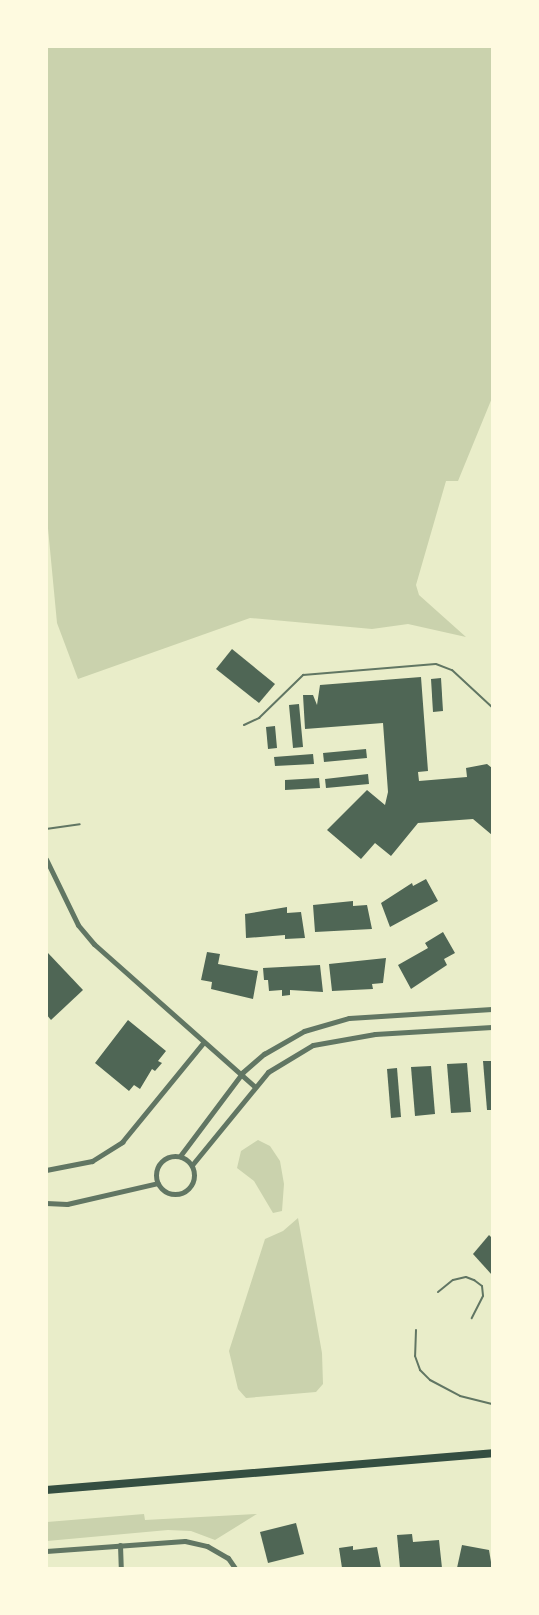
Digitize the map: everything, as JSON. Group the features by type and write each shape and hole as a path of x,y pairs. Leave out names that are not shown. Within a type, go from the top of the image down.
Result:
{"main road":[{"path":"46,1490 492,1453"}],"street":[{"path":"46,859 74,918 94,944 255,1087"},
{"path":"180,1156 241,1075 282,1042 330,1022 492,1009"},
{"path":"192,1165 255,1087 287,1059 335,1038 492,1027"},
{"path":"46,1170 92,1161 122,1142 203,1043"},
{"path":"170,1156 180,1156 192,1165 195,1177 184,1192 172,1194 158,1183 160,1163 170,1156"},
{"path":"46,1203 67,1204 158,1183"},
{"path":"46,1551 185,1541 207,1546 228,1558 235,1569"},
{"path":"120,1545 121,1569"}],"lane":[{"path":"244,725 259,717 303,675 436,664 452,670 492,707"},
{"path":"46,829 80,824"},
{"path":"438,1292 453,1280 466,1277 482,1286 483,1296 472,1318"},
{"path":"416,1330 416,1356 420,1370 430,1380 460,1396 492,1404"}],"green space":[{"path":"46,47 492,47 492,398 458,481 446,481 416,585 419,595 466,637 408,624 372,629 250,618 78,679 57,623 47,518"},
{"path":"258,1140 270,1146 280,1161 284,1184 282,1211 273,1213 254,1181 237,1168 241,1151"},
{"path":"298,1218 322,1353 323,1384 316,1392 246,1398 238,1389 229,1351 265,1239 283,1231"},
{"path":"144,1514 145,1520 257,1514 215,1540 191,1531 168,1530 47,1541 47,1522"}],"building":[{"path":"232,649 275,684 259,703 216,669"},
{"path":"421,677 428,771 418,772 419,781 467,777 466,768 487,764 492,768 492,835 473,819 418,823 391,856 375,843 361,859 327,830 367,790 385,805 388,792 383,723 305,729 303,695 313,695 317,705 320,685"},
{"path":"441,678 443,711 433,712 431,679"},
{"path":"299,704 303,747 293,748 289,705"},
{"path":"275,726 277,748 268,749 266,727"},
{"path":"366,749 367,758 324,762 323,753"},
{"path":"313,754 314,764 275,766 274,757"},
{"path":"368,774 369,784 326,788 325,779"},
{"path":"319,778 320,788 285,790 285,780"},
{"path":"426,879 438,901 390,927 381,903 412,883 413,886"},
{"path":"353,901 353,906 367,905 372,929 315,932 313,905"},
{"path":"287,907 287,913 301,912 305,938 285,939 285,935 246,938 245,914"},
{"path":"443,932 455,953 444,959 447,965 411,989 398,965 428,948 425,943"},
{"path":"207,952 220,954 218,964 258,971 253,999 211,989 212,982 201,980"},
{"path":"48,953 83,990 51,1020 46,1014"},
{"path":"386,958 383,983 372,984 373,989 332,991 329,964"},
{"path":"320,965 323,992 290,990 290,995 282,996 282,990 269,991 268,980 264,980 263,968"},
{"path":"128,1020 166,1051 158,1061 162,1063 155,1071 152,1069 140,1089 134,1085 129,1091 95,1063"},
{"path":"483,1061 492,1061 492,1110 487,1110"},
{"path":"467,1063 471,1112 451,1113 447,1064"},
{"path":"431,1066 435,1114 415,1116 411,1067"},
{"path":"397,1068 401,1117 391,1118 387,1069"},
{"path":"489,1235 492,1238 492,1275 473,1254"},
{"path":"296,1523 304,1554 268,1563 260,1532"},
{"path":"412,1534 413,1542 439,1540 442,1568 400,1568 397,1535"},
{"path":"462,1545 489,1550 492,1568 457,1568"},
{"path":"353,1546 353,1550 377,1547 381,1568 342,1568 339,1548"}]}
